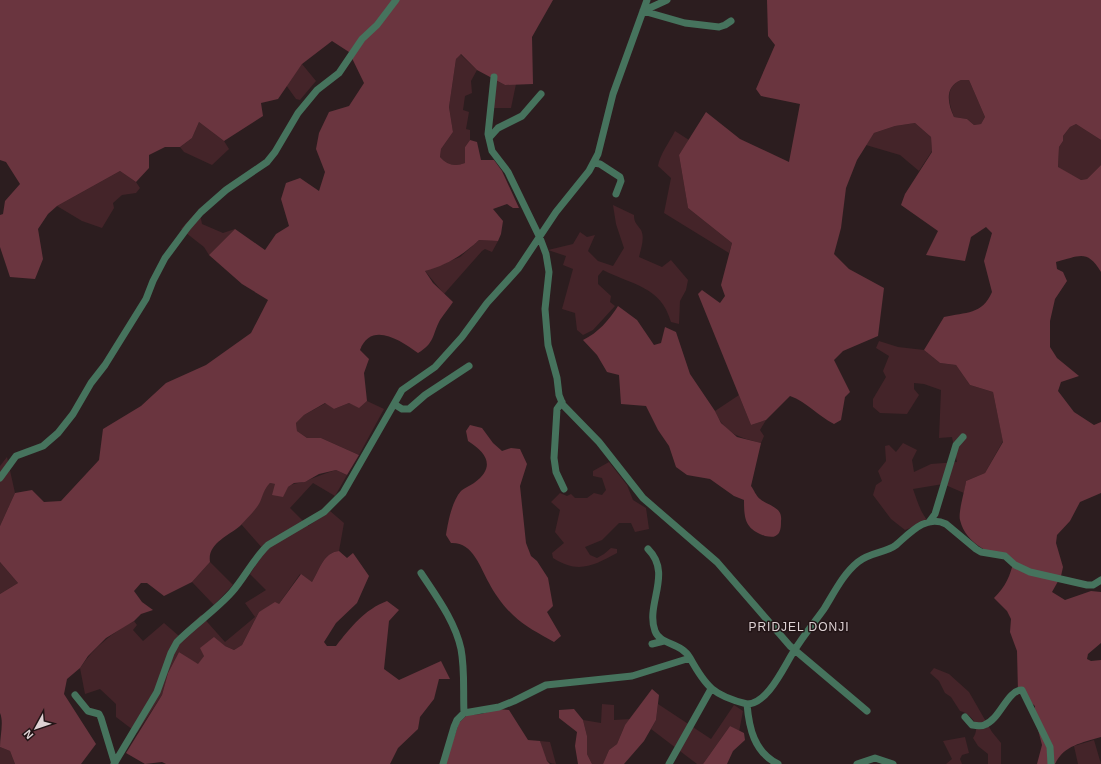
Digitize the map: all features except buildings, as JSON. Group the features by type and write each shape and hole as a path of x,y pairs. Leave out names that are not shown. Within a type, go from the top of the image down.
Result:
{"street":[{"path":"0,478 16,456 43,446 58,433 73,414 90,383 105,365 146,299 152,281 165,258 188,227 201,212 226,190 267,162 275,152 298,113 317,90 339,73 362,39 377,25 396,0"},
{"path":"114,764 157,692 171,653 177,642 232,593 268,545 324,512 334,503 352,478 402,390 443,360 470,329 488,303 518,269 556,212 589,172 594,162 612,94 647,0"},
{"path":"643,11 667,0"},
{"path":"643,11 691,24 719,27 725,26 731,21"},
{"path":"494,77 489,138 492,151 507,169 540,238 548,264 545,309 548,345 562,402 599,442 638,492 722,566 795,649 867,711"},
{"path":"489,138 498,128 522,116 541,94"},
{"path":"594,162 600,164 620,178 621,181 616,194"},
{"path":"394,404 402,409 409,409 425,395 469,366"},
{"path":"562,402 557,409 554,458 556,472 564,489"},
{"path":"929,522 935,514 956,445 963,437"},
{"path":"648,548 656,558 659,566 654,625 656,634 664,641 680,646 711,689 726,697 747,704 755,702 772,687 795,649 852,568 868,556 893,547 911,531 929,522 940,521 946,524 981,552 1005,556 1015,565 1030,572 1087,585 1093,585 1101,580"},
{"path":"421,573 446,612 457,637 463,669 464,713"},
{"path":"652,644 664,641"},
{"path":"443,764 454,727 457,720 464,713 499,706 514,701 546,685 632,676 690,658"},
{"path":"669,764 711,689"},
{"path":"964,717 972,725 983,726 993,720 1014,692 1022,690 1050,747 1050,764"},
{"path":"75,695 88,711 99,714 114,764"},
{"path":"747,704 750,726 755,742 765,756 778,764"},
{"path":"857,764 865,760 875,758 893,764"}],"shaded area":[{"path":"0,0 553,0 532,37 533,84 505,85 477,70 461,54 456,59 449,107 453,132 441,149 440,157 445,162 455,165 461,164 465,163 465,147 470,140 477,142 481,160 494,160 502,171 519,208 513,208 507,204 493,209 503,221 501,234 498,241 479,240 454,259 425,271 433,283 453,302 437,325 427,346 418,353 395,339 378,335 371,336 365,341 360,350 369,359 364,373 367,401 359,408 349,403 334,409 325,403 304,415 296,423 297,431 307,438 321,438 359,455 347,475 336,470 319,474 305,482 294,483 288,487 283,497 272,495 275,484 270,483 258,505 240,526 215,545 210,556 210,562 192,582 164,596 147,583 141,583 134,591 142,602 153,610 141,614 134,621 106,638 88,656 80,668 67,679 64,694 96,744 81,764 15,764 10,751 0,747 2,725 0,713 0,594 18,583 0,562 0,526 15,493 32,490 44,502 61,501 99,460 103,429 141,406 166,383 206,365 251,333 268,300 242,284 209,255 235,229 265,250 276,234 289,226 281,199 286,183 300,178 319,191 325,172 316,149 319,133 329,112 349,106 364,83 349,52 332,41 302,64 278,99 261,103 263,116 224,141 199,122 192,138 180,147 165,147 149,155 149,168 136,182 120,171 57,206 48,214 38,229 43,259 35,279 10,277 0,247 0,215 3,214 5,201 20,184 6,162 0,160"},
{"path":"767,0 1101,0 1101,140 1076,124 1070,127 1063,136 1063,141 1059,147 1058,167 1081,180 1087,179 1101,165 1101,272 1087,257 1077,256 1056,262 1057,269 1063,272 1067,281 1055,299 1050,321 1050,347 1057,358 1079,376 1061,382 1058,391 1074,412 1094,425 1101,422 1101,493 1080,502 1070,521 1057,535 1056,543 1063,567 1061,576 1052,592 1065,600 1091,591 1101,592 1101,643 1088,654 1087,659 1091,661 1101,660 1101,737 1080,743 1068,749 1055,764 1037,764 1042,745 1034,714 1035,706 1018,692 1017,651 1010,632 1011,619 1007,611 994,598 1002,589 1007,580 1014,560 981,548 968,536 963,529 960,520 966,481 985,473 1003,442 993,392 970,385 956,365 940,363 924,350 944,317 978,309 988,299 992,292 984,261 992,233 986,227 971,237 965,261 926,255 938,231 901,205 905,194 932,152 931,137 915,123 895,126 874,133 857,160 846,188 841,228 834,254 849,269 884,288 878,336 843,351 834,360 850,392 845,397 841,420 834,424 802,402 790,396 766,420 751,425 698,294 702,290 720,303 725,296 721,285 732,243 688,208 679,155 706,112 740,139 789,162 800,104 761,96 756,89 775,45 768,36","holes":["961,80 969,80 985,117 981,124 974,125 967,119 954,117 950,106 949,96 952,87"]},
{"path":"460,54 477,70 471,81 472,93 465,96 463,110 469,112 466,129 470,130 470,140 465,147 465,163 455,165 445,162 440,157 441,149 453,132 449,107 456,59"},
{"path":"302,64 316,81 300,100 296,99 286,85"},
{"path":"492,78 505,85 516,84 511,108 491,108"},
{"path":"961,80 969,80 985,117 981,124 974,125 967,119 954,117 950,106 949,96 952,87"},
{"path":"199,122 224,141 229,149 212,165 184,152 180,147 192,138"},
{"path":"915,123 931,137 932,151 919,171 900,155 866,145 874,133 895,126"},
{"path":"1076,124 1101,140 1101,165 1087,179 1081,180 1058,168 1059,147 1063,141 1063,136 1070,127"},
{"path":"675,131 689,140 679,155 688,208 732,243 729,253 664,213 671,178 658,166"},
{"path":"120,171 136,182 140,188 136,193 122,195 113,203 114,208 102,228 82,221 57,206"},
{"path":"613,205 634,215 635,222 641,230 643,236 639,257 662,267 671,260 688,280 686,290 680,301 679,324 671,322 666,310 653,294 644,288 603,270 598,276 598,284 611,296 610,302 615,306 593,330 583,335 577,330 575,313 562,309 573,269 563,265 566,256 548,250 573,244 580,232 587,237 595,235 588,251 598,261 613,266 624,248 616,224"},
{"path":"199,209 202,224 223,233 235,229 209,255 204,247 181,229"},
{"path":"479,240 498,241 492,252 485,249 482,251 444,294 425,271 460,257"},
{"path":"618,306 637,320 654,345 661,343 665,327 676,332 690,374 715,411 721,423 737,437 761,443 751,486 759,498 775,507 780,513 781,528 776,536 765,536 750,527 745,518 744,500 734,496 710,479 687,475 676,467 669,446 658,430 646,406 621,404 619,375 607,372 597,355 583,340 594,334 603,326"},
{"path":"879,341 898,347 924,350 940,363 956,365 970,385 993,392 1003,441 985,473 966,481 964,493 943,484 913,489 921,510 928,521 905,530 891,519 873,495 876,485 882,481 878,471 886,461 885,446 889,445 896,452 903,443 917,450 912,460 914,472 931,464 957,462 952,437 939,438 941,390 924,384 914,383 914,389 919,395 907,414 880,413 873,407 873,399 886,377 883,371 889,356 876,348"},
{"path":"739,395 751,425 766,420 760,430 764,436 761,443 746,439 728,430 723,425 715,411"},
{"path":"367,401 384,409 359,455 321,438 307,438 297,431 296,423 304,415 326,403 334,409 349,403 359,407"},
{"path":"470,425 482,428 493,443 502,451 511,448 520,449 527,464 520,486 526,543 531,556 537,561 548,578 553,606 547,612 561,636 554,642 517,619 503,604 494,591 479,563 470,551 459,544 451,543 446,535 455,500 462,490 481,477 487,466 484,455 468,441 466,431"},
{"path":"7,457 15,493 0,526 0,466"},
{"path":"609,462 627,485 633,500 646,508 649,529 635,532 631,523 619,523 602,540 585,547 590,555 597,558 611,548 617,549 617,553 593,565 578,567 562,563 553,558 552,553 564,543 555,532 560,510 551,502 560,493 567,496 571,494 575,498 587,498 594,493 602,495 606,490 602,478 593,476 593,471"},
{"path":"336,470 347,475 335,496 313,483 290,508 308,526 330,511 344,523 339,551 334,552 326,558 312,582 300,574 279,604 259,612 242,645 234,650 225,646 204,656 198,665 179,652 168,673 162,695 137,733 116,717 116,704 100,689 85,694 80,668 85,660 104,641 118,630 134,621 137,625 133,630 143,641 164,623 179,636 201,615 225,642 255,617 245,603 266,590 250,574 265,551 241,524 259,503 265,488 270,483 288,487 292,484 303,482"},
{"path":"339,551 347,558 353,553 369,576 357,603 336,623 324,642 327,646 336,646 352,626 365,614 379,604 387,601 399,610 389,621 384,669 399,680 441,661 450,679 439,679 434,699 420,717 418,729 398,748 390,764 166,764 162,762 145,764 126,753 162,695 168,673 179,652 198,664 204,656 200,648 214,637 225,646 234,650 242,645 259,612 275,602 279,604 301,574 312,582 326,558 334,552"},
{"path":"0,562 18,583 0,594"},
{"path":"210,562 233,585 214,605 192,582"},
{"path":"934,668 949,674 969,692 992,732 1001,743 1001,764 988,764 988,754 978,746 973,738 976,725 968,715 960,711 951,697 945,693 939,681 930,673"},
{"path":"652,689 659,695 656,720 644,741 624,764 603,764 609,750 617,744 625,725"},
{"path":"602,704 614,705 614,720 631,719 625,725 617,744 609,750 603,764 592,764 587,754 587,736 583,720 601,723"},
{"path":"658,704 711,739 734,705 743,711 739,732 730,726 703,764 697,764 651,729 656,720"},
{"path":"498,709 509,710 528,740 540,741 547,761 550,764 445,764 459,723 467,715 481,714"},
{"path":"574,709 583,720 587,736 587,754 592,764 578,764 575,746 577,732 559,718 559,710"},
{"path":"730,726 744,733 745,740 733,751 727,764 703,764"},
{"path":"965,737 969,753 962,755 960,759 962,764 946,764 952,759 943,741"},
{"path":"1094,740 1101,764 1078,764 1074,746"},
{"path":"540,741 550,742 556,764 549,762 546,759"},
{"path":"0,747 10,751 15,764 0,764"}],"district":[{"name":"PRIDJEL DONJI","path":"799,627"}]}
